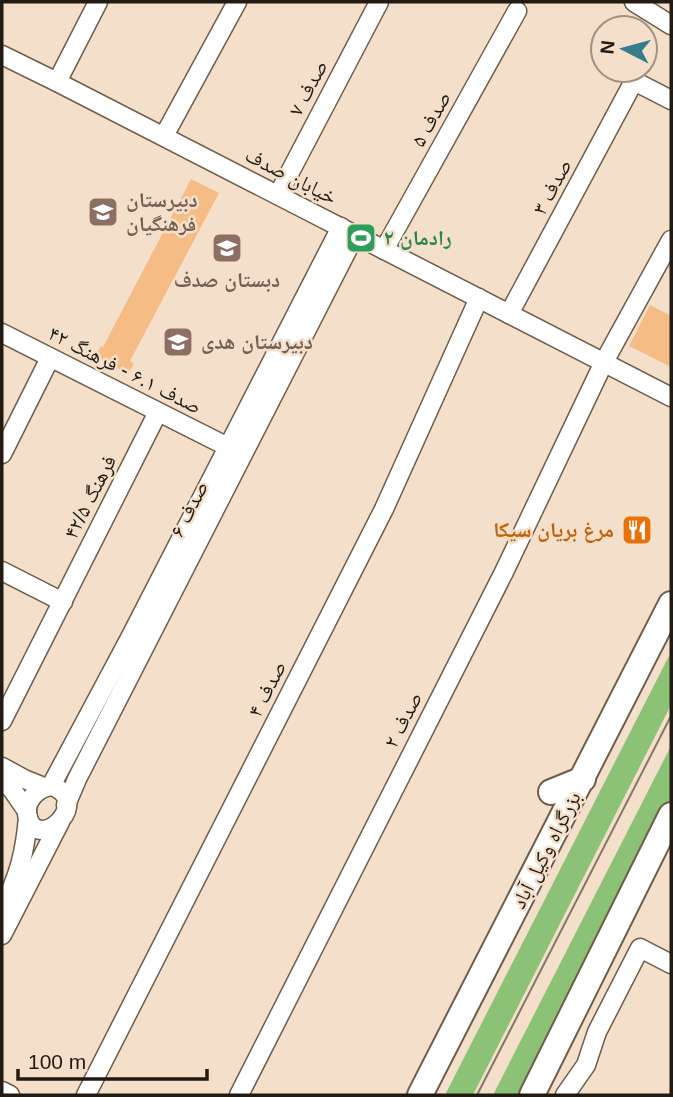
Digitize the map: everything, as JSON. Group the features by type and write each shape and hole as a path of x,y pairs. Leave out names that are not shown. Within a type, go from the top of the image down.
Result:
{"highway":[{"name":"بزرگراه وکیل آباد","path":"420,1095 671,604"},
{"path":"551,792 583,779"},
{"path":"532,1095 671,815"}],"street":[{"path":"58,82 98,2"},
{"path":"164,136 237,2"},
{"name":"صدف ۷","path":"278,195 379,2"},
{"path":"634,2 671,25"},
{"name":"صدف ۵","path":"384,250 517,11"},
{"name":"خیابان صدف","path":"2,55 671,397"},
{"name":"صدف ۳","path":"509,314 634,81 671,100"},
{"name":"صدف ۶","path":"2,936 63,813 228,447 348,231"},
{"name":"صدف ۶","path":"47,786 167,584 348,231"},
{"name":"صدف ۲","path":"239,1095 504,572 604,362 671,240"},
{"name":"صدف ۴","path":"86,1095 384,509 479,298"},
{"name":"صدف ۶.۱ - فرهنگ ۴۲","path":"2,333 228,447"},
{"path":"2,454 50,358"},
{"name":"فرهنگ ۴۲/۵","path":"2,721 158,412"},
{"path":"2,571 63,602"},
{"path":"2,767 24,779 57,788 63,793 63,813 50,829 36,828 31,824 11,788 2,782"},
{"path":"2,910 21,866 28,805 34,794 47,786"},
{"path":"565,1095 586,1065 597,1032 640,948 671,964"},
{"path":"2,1091 10,1095"}],"green space":[{"path":"671,652 671,705 473,1095 445,1095"},
{"path":"671,746 671,798 520,1095 493,1095"}],"building":[{"path":"191,179 219,193 130,361 134,364 128,374 95,356 101,346 103,347"},
{"path":"650,305 671,316 671,367 629,346"}],"tram line":[{"path":"477,1095 671,716"}],"place":[{"name":"دبیرستان فرهنگیان","path":"103,212"},
{"name":"رادمان ۲","path":"361,238"},
{"name":"دبستان صدف","path":"227,248"},
{"name":"دبیرستان هدی","path":"178,342"},
{"name":"مرغ بریان سیکا","path":"637,530"}]}
